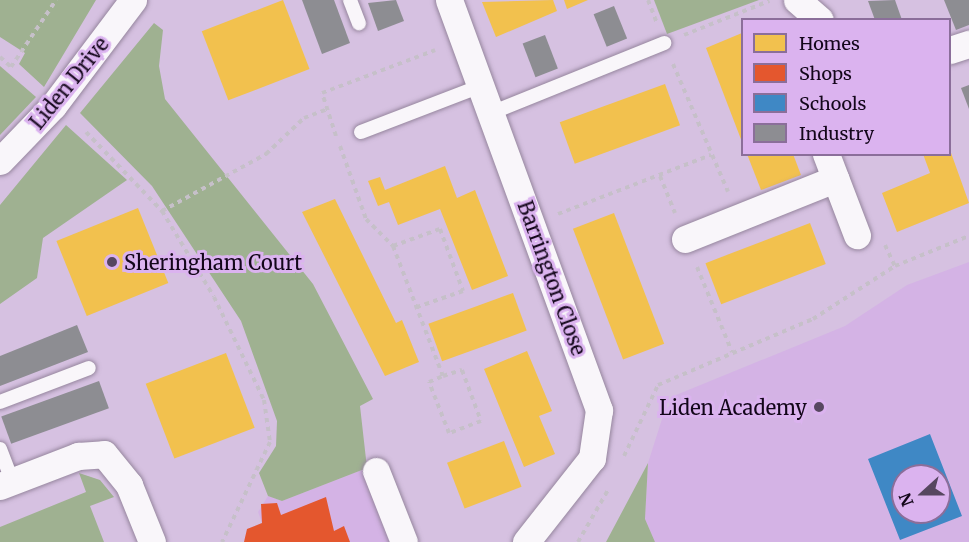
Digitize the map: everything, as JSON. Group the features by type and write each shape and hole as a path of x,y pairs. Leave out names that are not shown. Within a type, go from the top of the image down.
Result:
{"street":[{"name":"Liden Drive","path":"0,161 53,106 133,0"},
{"name":"Barrington Close","path":"449,0 533,224 599,410 592,458 526,542"},
{"path":"951,50 969,44"},
{"path":"685,239 739,217 830,167 857,235"},
{"path":"6,484 78,456 104,454 129,485 152,542"},
{"path":"376,471 404,542"}],"lane":[{"path":"350,0 359,23"},
{"path":"491,113 664,43"},
{"path":"361,132 481,86"},
{"path":"0,402 89,368"},
{"path":"0,449 6,484"}],"path":[{"path":"0,57 11,67 56,0"},
{"path":"648,0 664,43 739,217"},
{"path":"664,43 771,0"},
{"path":"443,376 393,246 366,219 322,93 464,39"},
{"path":"162,211 266,154 304,118 327,109"},
{"path":"86,132 162,211 219,307 264,400 270,442 222,542"},
{"path":"533,224 711,155"},
{"path":"393,246 440,229 463,291 417,307"},
{"path":"622,462 658,385 813,319 895,266 969,236"},
{"path":"462,370 481,421 449,433 429,382 443,376 462,370"},
{"path":"578,542 612,482"}],"shaded area":[{"name":"Liden Academy","path":"969,262 969,542 655,542 645,519 648,463 662,419 676,395 845,326 907,285"},
{"path":"362,470 391,542 244,542 247,529 262,523 258,512 268,496 282,501"}],"green space":[{"path":"0,0 96,0 44,87 19,64 25,53 0,37"},
{"path":"654,0 759,0 667,34"},
{"path":"154,23 163,30 159,66 165,99 313,284 373,399 360,406 367,468 282,501 268,496 259,473 276,446 277,421 241,321 152,186 80,113"},
{"path":"0,66 36,97 0,135"},
{"path":"66,125 127,180 43,238 37,278 0,304 0,205"},
{"path":"648,463 645,519 655,542 606,542"},
{"path":"79,473 100,480 114,497 90,506 104,542 0,542 0,527 86,492"}],"building: Homes":[{"path":"283,0 310,69 228,100 202,31"},
{"path":"553,0 557,11 496,37 482,2"},
{"path":"564,0 588,0 567,9"},
{"path":"741,33 741,139 706,48"},
{"path":"665,84 680,125 575,164 560,122"},
{"path":"951,153 969,203 897,232 882,193 930,173 924,156 951,156"},
{"path":"748,156 794,156 801,175 761,190"},
{"path":"445,166 457,198 475,190 508,276 472,290 440,209 398,225 389,202 378,206 368,181 380,177 385,190"},
{"path":"335,199 396,323 402,320 419,362 385,376 302,212"},
{"name":"Sheringham Court","path":"138,208 168,283 87,316 56,241"},
{"path":"614,213 664,344 623,359 573,229"},
{"path":"810,223 826,264 721,304 705,263"},
{"path":"513,293 527,331 442,361 428,324"},
{"path":"527,351 552,411 539,416 555,454 524,467 484,369"},
{"path":"226,353 255,428 174,459 146,384"},
{"path":"504,441 522,487 465,509 447,463"}],"building: Shops":[{"path":"326,497 334,531 344,526 350,542 244,542 247,529 262,523 261,504 277,503 281,515"}],"building: Schools":[{"path":"930,434 942,464 891,464 891,517 868,459"},
{"path":"951,488 962,516 951,520"},
{"path":"894,524 941,524 900,540"}],"building: Industry":[{"path":"302,0 334,0 350,43 322,54"},
{"path":"396,0 404,21 378,31 368,3"},
{"path":"895,0 901,18 874,18 868,1"},
{"path":"944,0 969,0 969,25 956,30"},
{"path":"614,6 627,38 607,47 594,14"},
{"path":"545,35 558,69 535,77 523,44"},
{"path":"969,85 969,109 961,88"},
{"path":"77,325 88,352 0,386 0,356"},
{"path":"99,381 109,408 11,444 1,417"}],"place":[{"name":"Sheringham Court","path":"112,262"},
{"name":"Liden Academy","path":"819,407"}]}
